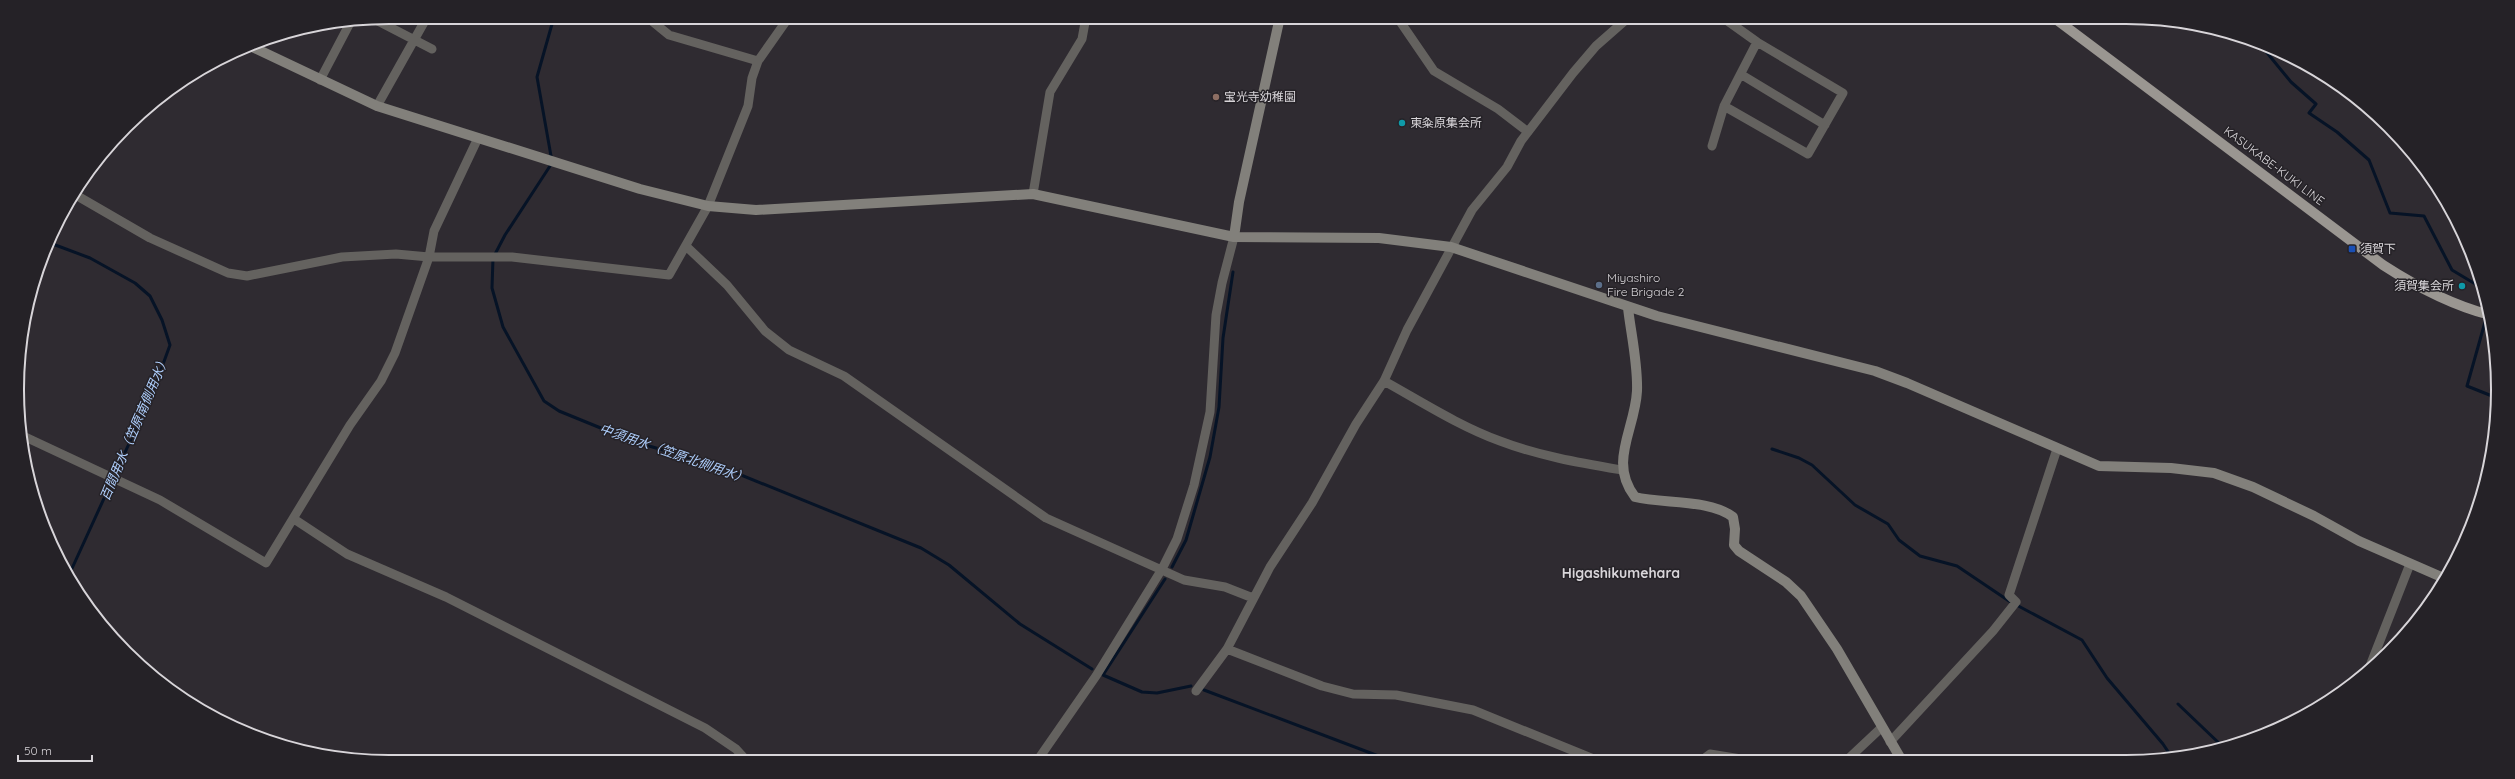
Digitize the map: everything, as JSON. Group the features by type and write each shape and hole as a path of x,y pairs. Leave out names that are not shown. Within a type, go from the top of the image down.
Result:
{"main road":[{"name":"KASUKABE-KUKI LINE","path":"2062,24 2383,265 2413,285 2449,302 2483,313"}],"street":[{"path":"385,24 432,49"},
{"path":"377,106 423,24"},
{"path":"655,24 669,36 758,60"},
{"path":"79,197 150,238 228,273 247,276 308,263 372,255 428,257 512,256 669,275 687,247 708,206 748,106 752,78 758,60 784,24"},
{"path":"1033,194 1050,92 1082,39 1085,24"},
{"path":"1041,755 1096,676 1162,569 1177,539 1192,491 1210,412 1216,315 1222,283 1234,237 1239,202 1278,24"},
{"path":"1402,24 1434,71 1498,109 1528,132"},
{"path":"1196,690 1227,650 1253,598 1312,502 1356,424 1384,380 1451,247 1472,210 1507,167 1528,132 1596,46 1621,24"},
{"path":"1724,106 1808,154 1843,93 1757,42 1732,24"},
{"path":"320,80 348,26"},
{"path":"1712,146 1724,106 1742,75 1757,42"},
{"path":"257,49 377,106 640,189 708,206 756,210 1033,194 1234,237 1380,238 1451,247 1628,308 1776,348 1875,371 1907,382 2057,449 2099,466 2171,468 2214,473 2253,487 2410,564 2439,576"},
{"path":"1742,75 1825,125"},
{"path":"27,438 160,500 266,563 350,425 381,381 395,352 428,257 434,231 478,138"},
{"path":"687,247 727,285 765,331 789,350 844,376 1046,518 1187,581 1225,587 1253,598"},
{"path":"1628,308 1637,390 1622,470 1624,480 1635,497 1711,507 1724,510 1733,517 1734,545 1739,552 1786,582 1800,596 1837,649 1881,728 1898,755"},
{"path":"1384,380 1448,417 1500,441 1570,460 1622,470"},
{"path":"1890,742 1993,631 2016,602 2009,595 2057,449"},
{"path":"294,519 347,554 446,597 705,728 736,749 742,755"},
{"path":"2373,657 2410,564"},
{"path":"1227,650 1291,676 1353,694 1396,695 1474,710 1584,755"},
{"path":"1852,755 1881,728"}],"waterway":[{"name":"中須用水（笠原北側用水）","path":"551,156 537,77 552,24"},
{"path":"2267,53 2291,82 2316,104 2309,113 2337,132 2369,160 2390,213 2424,216 2452,270 2476,284"},
{"name":"中須用水（笠原北側用水）","path":"550,166 505,235 493,258 492,288 503,327 544,401 559,411 635,442 719,466 921,548 949,565 1020,624 1092,669"},
{"name":"百間用水（笠原南側用水）","path":"54,245 90,258 135,283 150,296 162,320 170,345 154,389 72,569"},
{"path":"1172,567 1186,540 1210,457 1219,407 1223,338 1233,272"},
{"path":"2485,323 2467,386 2491,396"},
{"path":"1772,449 1799,458 1812,465 1855,505 1888,524 1899,540 1920,556 1957,566 2009,601 2082,640 2107,678 2169,752"},
{"path":"1165,579 1103,675 1142,692 1157,693 1191,686"},
{"name":"中須用水（笠原北側用水）","path":"1204,690 1376,755"},
{"path":"2178,704 2219,743"}],"place":[{"name":"宝光寺幼稚園","path":"1216,97"},
{"name":"東粂原集会所","path":"1402,123"},
{"name":"須賀下","path":"2352,249"},
{"name":"Miyashiro Fire Brigade 2","path":"1599,285"},
{"name":"須賀集会所","path":"2462,286"}],"district":[{"name":"Higashikumehara","path":"1621,573"}]}
